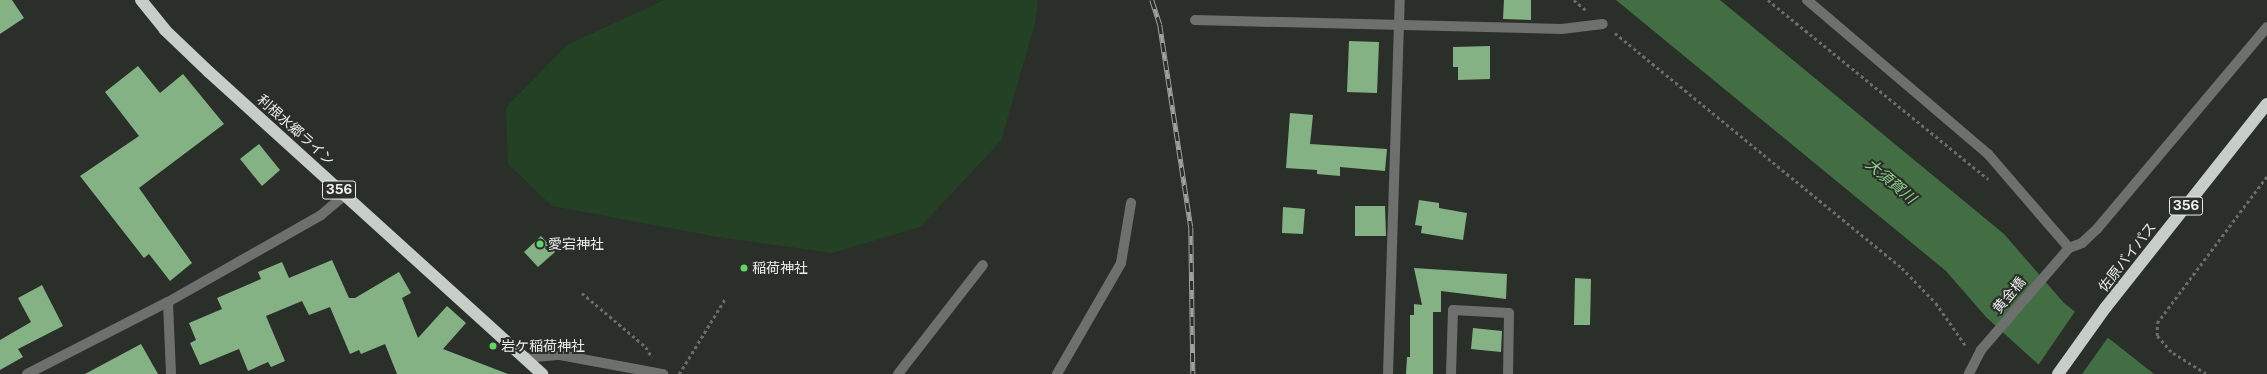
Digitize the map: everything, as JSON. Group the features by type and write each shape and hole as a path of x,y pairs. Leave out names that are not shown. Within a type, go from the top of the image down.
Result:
{"highway":[{"name":"利根水郷ライン","path":"141,0 165,30 542,374"},
{"name":"佐原バイパス","path":"2058,374 2106,308 2267,104"}],"street":[{"path":"1388,374 1400,0"},
{"path":"1807,0 1988,154 2069,248"},
{"path":"1195,20 1562,29 1603,24"},
{"name":"黄金橋","path":"1969,374 1981,350 2058,259 2069,248 2082,243 2097,229 2267,27"},
{"path":"27,374 168,302 321,215 345,195"},
{"path":"1057,374 1121,263 1131,203"},
{"path":"898,374 983,265"},
{"path":"168,302 171,374"},
{"path":"1452,374 1453,310 1509,313 1508,374"},
{"path":"524,358 560,355 663,374"}],"path":[{"path":"1574,0 1902,268 1936,303 1962,336 1974,363"},
{"path":"1768,0 1990,181"},
{"path":"2206,374 2171,352 2157,336 2157,323 2267,176"},
{"path":"582,292 646,347 663,374"},
{"path":"679,374 725,299"}],"shaded area":[{"path":"664,0 1038,0 1035,23 1001,141 920,227 832,253 718,237 552,206 508,164 506,107 567,45"}],"water":[{"name":"大須賀川","path":"1616,0 1720,0 2004,234 2064,303 2154,374 2049,374 1986,317 1946,271"}],"pier":[{"path":"2076,310 2109,336 2082,374 2045,374 2037,367"}],"building":[{"path":"0,0 12,0 24,18 0,34"},
{"path":"1504,0 1531,0 1531,20 1503,19"},
{"path":"1349,41 1379,42 1377,93 1347,92"},
{"path":"1490,46 1490,79 1458,80 1458,67 1453,67 1453,47"},
{"path":"138,66 160,93 183,74 224,124 139,188 192,263 170,281 149,254 144,258 80,176 139,136 105,92"},
{"path":"1290,113 1313,115 1310,144 1387,149 1385,171 1340,167 1340,176 1317,174 1317,170 1286,168"},
{"path":"259,144 280,170 262,186 240,159"},
{"path":"1419,200 1439,203 1439,208 1467,213 1463,240 1421,233 1422,226 1415,225"},
{"path":"1355,206 1385,206 1386,236 1355,236"},
{"path":"1283,207 1305,209 1303,234 1282,233"},
{"name":"愛宕神社","path":"541,236 555,252 538,267 524,252"},
{"path":"332,260 349,298 355,298 399,272 411,293 402,298 418,338 447,306 466,323 443,349 508,374 397,374 385,344 361,354 359,350 350,354 330,307 309,315 302,301 266,316 285,361 271,367 268,362 248,371 239,349 200,365 190,343 196,340 189,323 222,309 217,298 261,279 258,272 282,262 289,278"},
{"path":"1414,268 1507,274 1506,299 1441,291 1441,312 1433,312 1433,374 1406,374 1407,357 1410,357 1410,315 1414,315 1414,304 1422,305"},
{"path":"1575,278 1591,279 1590,325 1574,325"},
{"path":"42,285 63,326 18,349 23,357 0,370 0,340 31,322 18,298"},
{"path":"1473,328 1502,331 1501,352 1471,349"},
{"path":"141,344 158,374 85,374"}],"railway":[{"path":"1152,0 1160,25 1191,227 1193,374"}],"place":[{"name":"愛宕神社","path":"540,244"},
{"name":"稲荷神社","path":"744,268"},
{"name":"岩ケ稲荷神社","path":"493,346"}]}
